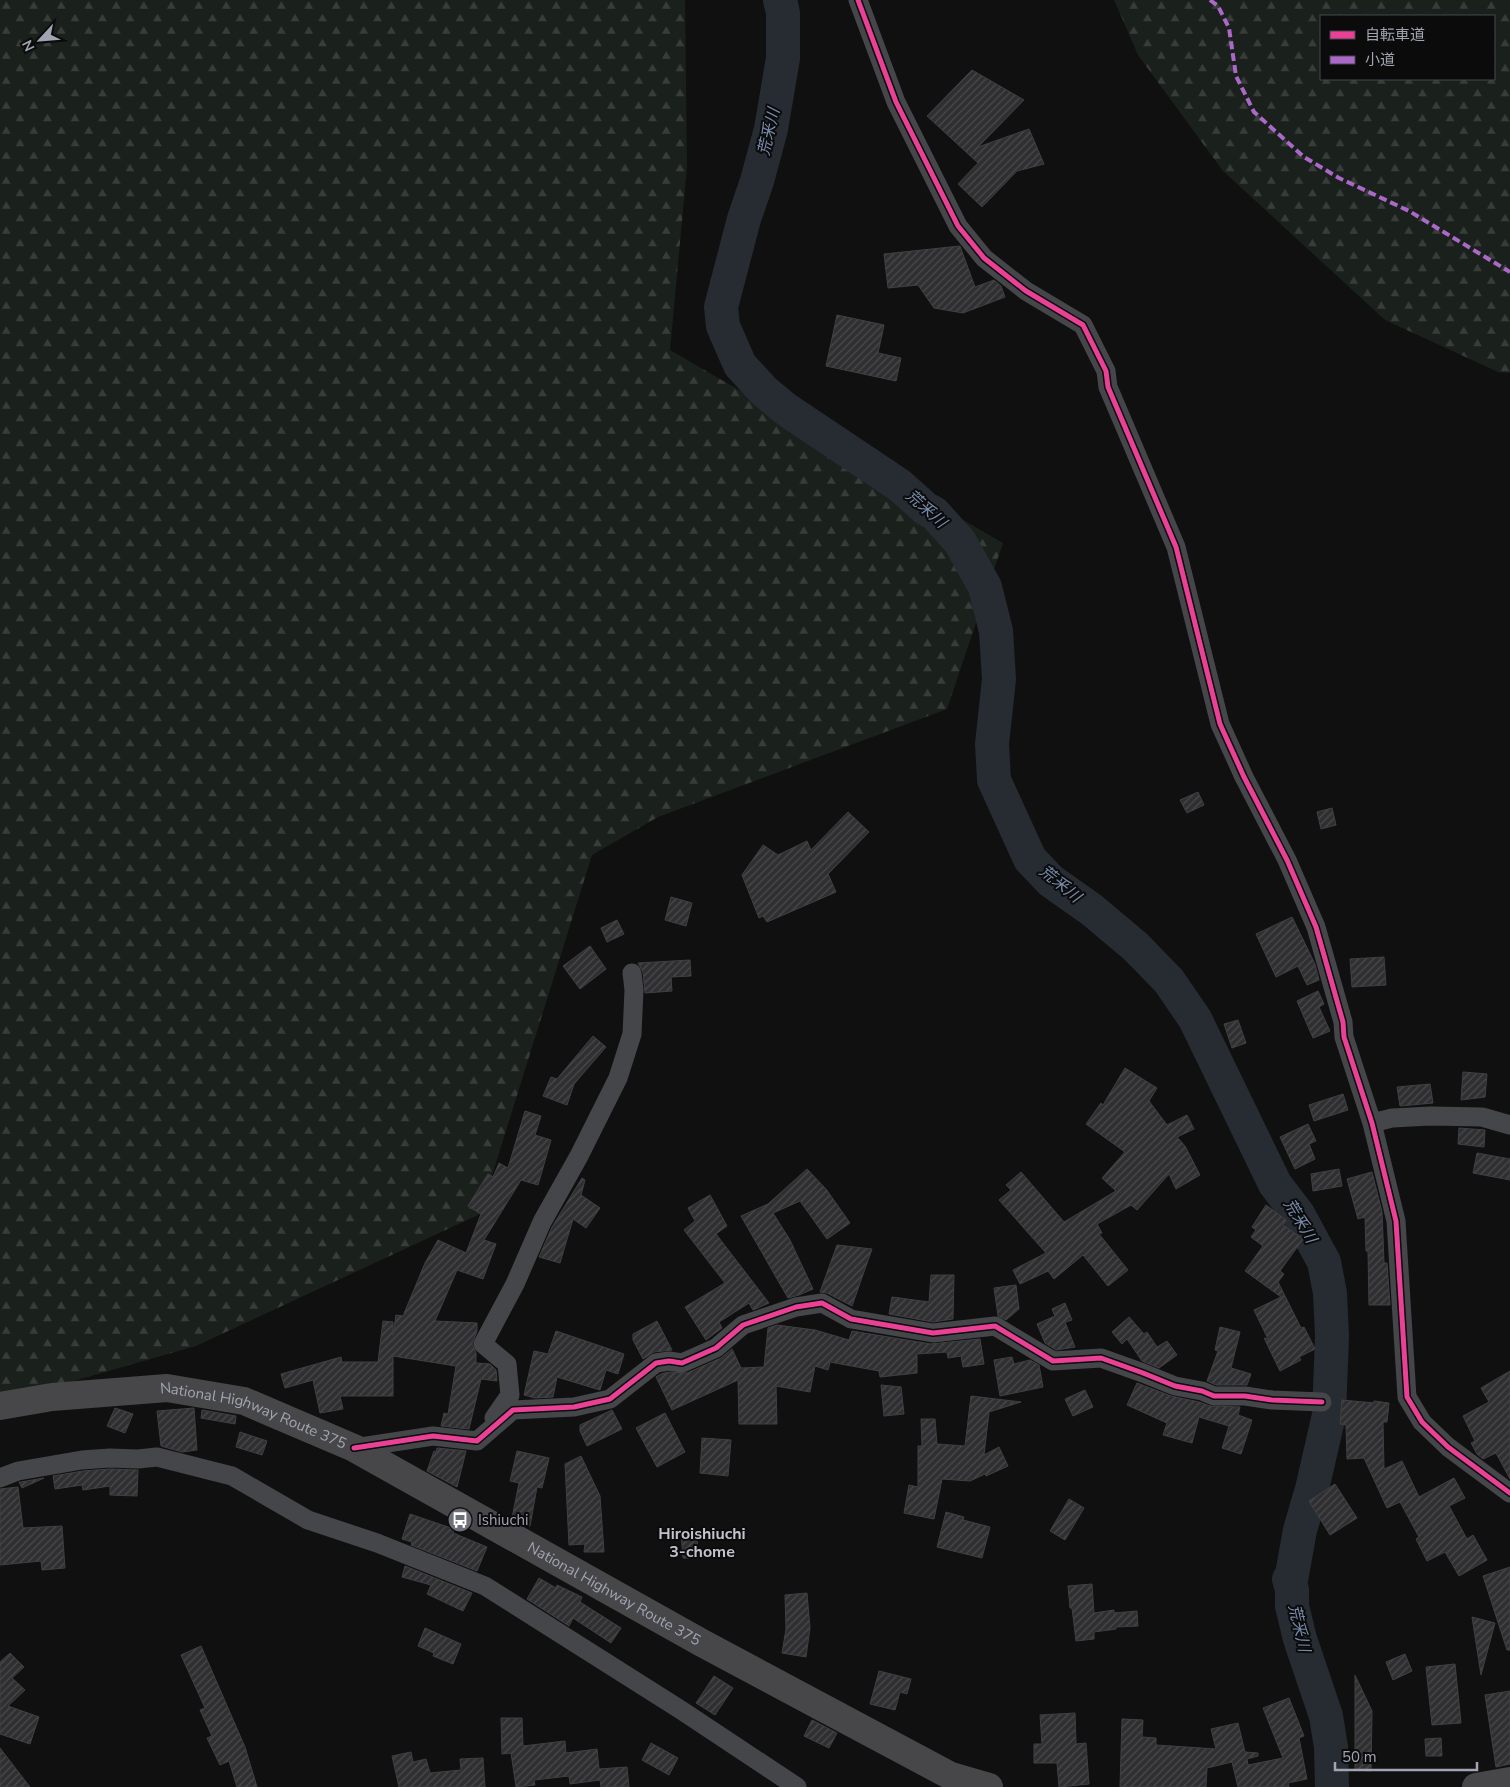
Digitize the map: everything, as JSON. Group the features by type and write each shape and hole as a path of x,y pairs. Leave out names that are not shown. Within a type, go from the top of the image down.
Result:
{"highway":[{"name":"National Highway Route 375","path":"0,1406 52,1397 167,1388 244,1401 354,1448 745,1666 951,1776 989,1787"},
{"path":"1476,1787 1510,1782"}],"street":[{"path":"858,0 896,102 958,226 984,258 1018,286 1083,324 1106,371 1108,387 1176,547 1220,724 1244,777 1287,860 1316,927 1343,1022 1344,1038 1372,1123 1396,1221 1407,1397 1422,1422 1448,1447 1510,1493"},
{"path":"477,1441 510,1395 507,1364 483,1344 515,1284 542,1222 579,1156 618,1078 632,1034 634,990 632,973"},
{"path":"1372,1123 1392,1118 1431,1116 1482,1117 1510,1125"},
{"path":"354,1448 434,1436 477,1441 513,1410 574,1407 610,1399 656,1363 669,1361 682,1363 716,1348 742,1325 796,1307 822,1303 851,1319 933,1333 995,1326 1053,1361 1101,1358 1143,1372 1175,1386 1202,1391 1214,1396 1245,1396 1272,1400 1322,1402"},
{"path":"0,1478 18,1471 82,1460 157,1457 232,1476 308,1520 377,1543 484,1586 681,1710 797,1787"}],"green space":[{"path":"0,0 685,0 687,167 670,350 1003,543 947,709 658,817 592,855 480,1214 196,1346 0,1402"},
{"path":"1114,0 1510,0 1510,373 1498,372 1385,320 1223,171 1138,55"}],"building":[{"path":"972,70 1024,100 978,147 1029,129 1044,164 1017,171 982,207 958,184 978,163 927,116"},
{"path":"960,246 975,287 994,280 1001,286 1005,297 963,313 934,308 918,285 888,288 884,254"},
{"path":"837,315 884,325 878,353 901,358 896,381 826,366"},
{"path":"1198,792 1204,805 1187,813 1180,800"},
{"path":"1332,808 1336,825 1321,829 1317,812"},
{"path":"848,812 869,832 828,874 836,892 767,922 763,916 759,918 742,875 763,845 778,855 807,841 811,850"},
{"path":"671,897 692,903 686,926 665,920"},
{"path":"1292,917 1315,964 1319,980 1307,985 1298,966 1276,977 1256,934"},
{"path":"617,920 624,934 607,942 601,928"},
{"path":"590,946 606,969 580,989 563,966"},
{"path":"1384,957 1386,985 1352,987 1350,959"},
{"path":"690,960 691,976 671,977 672,991 645,993 643,972 638,963"},
{"path":"1318,991 1324,1004 1319,1007 1330,1031 1313,1038 1297,1001"},
{"path":"1238,1020 1246,1043 1232,1048 1224,1024"},
{"path":"593,1036 606,1047 574,1084 567,1105 543,1096 551,1077 557,1079"},
{"path":"1125,1068 1157,1088 1149,1101 1167,1125 1187,1115 1194,1129 1177,1137 1185,1146 1200,1175 1176,1189 1169,1174 1137,1210 1131,1205 1097,1224 1102,1233 1099,1234 1128,1270 1108,1286 1083,1255 1054,1279 1048,1271 1020,1284 1013,1270 1046,1253 999,1200 1011,1190 1006,1185 1021,1172 1064,1222 1116,1191 1102,1178 1125,1152 1086,1124 1101,1103 1103,1105"},
{"path":"1463,1072 1487,1074 1485,1097 1461,1100"},
{"path":"1430,1084 1433,1103 1400,1106 1397,1087"},
{"path":"1343,1094 1348,1110 1314,1121 1309,1105"},
{"path":"525,1111 541,1116 535,1135 551,1140 538,1185 521,1180 484,1240 496,1244 483,1279 457,1270 435,1321 477,1323 477,1331 472,1344 476,1353 476,1363 490,1364 496,1370 497,1381 481,1379 469,1429 441,1426 444,1413 448,1414 456,1366 393,1356 393,1396 340,1396 343,1409 320,1413 313,1380 285,1388 281,1374 341,1357 342,1362 378,1362 383,1321 393,1322 393,1335 396,1315 403,1316 425,1263 438,1240 466,1253 481,1214 468,1206 488,1174 493,1177 499,1163 508,1168"},
{"path":"1308,1124 1316,1141 1309,1144 1315,1159 1295,1169 1280,1137"},
{"path":"1459,1128 1485,1130 1484,1147 1458,1144"},
{"path":"1477,1153 1510,1159 1510,1180 1473,1173"},
{"path":"807,1169 826,1189 850,1223 827,1239 800,1201 773,1213 790,1240 813,1289 788,1298 741,1216 768,1204"},
{"path":"1339,1169 1342,1186 1313,1191 1311,1174"},
{"path":"1372,1172 1382,1212 1384,1263 1387,1263 1390,1305 1369,1305 1365,1217 1358,1219 1347,1179"},
{"path":"582,1178 585,1180 581,1195 600,1208 586,1228 573,1219 560,1263 539,1257 552,1227"},
{"path":"710,1195 727,1226 716,1234 769,1303 753,1310 749,1303 719,1322 722,1328 706,1340 685,1307 725,1283 684,1230 695,1221 688,1208"},
{"path":"1266,1205 1286,1220 1283,1225 1303,1239 1280,1271 1284,1274 1278,1282 1301,1328 1304,1327 1315,1349 1299,1357 1301,1360 1280,1371 1264,1338 1268,1339 1254,1310 1281,1297 1245,1271 1263,1246 1251,1237 1256,1230 1252,1227"},
{"path":"837,1245 872,1249 852,1306 827,1293 820,1292"},
{"path":"931,1275 954,1275 953,1319 933,1322 889,1314 892,1297 929,1302"},
{"path":"1016,1285 1019,1309 1006,1320 998,1316 994,1288"},
{"path":"1065,1303 1072,1320 1065,1322 1075,1347 1056,1350 1045,1343 1037,1324 1055,1316 1052,1309"},
{"path":"1129,1317 1144,1334 1147,1332 1157,1347 1167,1341 1177,1355 1159,1368 1142,1361 1127,1339 1122,1344 1112,1332"},
{"path":"657,1321 672,1350 654,1352 643,1359 633,1340 633,1334"},
{"path":"777,1325 815,1330 849,1340 852,1331 931,1344 980,1339 984,1364 963,1367 961,1356 948,1358 947,1352 917,1354 917,1373 880,1377 879,1371 830,1362 828,1370 815,1366 810,1392 776,1386 777,1424 739,1424 738,1380 672,1410 656,1377 669,1372 687,1373 721,1358 732,1349 741,1368 764,1367 768,1328"},
{"path":"1220,1327 1240,1332 1231,1368 1251,1374 1247,1385 1216,1385 1207,1381 1218,1351 1215,1350"},
{"path":"556,1331 624,1354 618,1374 606,1370 600,1390 557,1377 553,1397 535,1398 524,1395 534,1351 548,1354"},
{"path":"1012,1357 1014,1364 1030,1360 1039,1365 1043,1387 1000,1396 994,1360"},
{"path":"1510,1371 1510,1479 1496,1453 1483,1459 1477,1454 1471,1443 1475,1441 1463,1416 1489,1402 1481,1388"},
{"path":"1137,1383 1171,1396 1210,1406 1240,1407 1238,1415 1252,1420 1241,1454 1222,1448 1229,1426 1199,1417 1192,1443 1163,1435 1167,1423 1127,1405"},
{"path":"881,1385 901,1387 904,1414 884,1416"},
{"path":"1085,1390 1093,1407 1073,1416 1065,1399"},
{"path":"971,1396 1021,1402 989,1412 984,1455 999,1447 1008,1466 970,1481 942,1479 934,1519 904,1513 909,1485 918,1487 918,1446 922,1446 921,1419 935,1419 937,1444 965,1446"},
{"path":"1342,1400 1389,1403 1387,1422 1383,1422 1384,1469 1402,1461 1419,1497 1454,1478 1465,1498 1449,1506 1467,1539 1473,1535 1487,1560 1459,1576 1445,1552 1427,1561 1416,1539 1419,1537 1400,1502 1387,1508 1364,1458 1347,1459 1346,1425 1340,1424"},
{"path":"115,1408 133,1414 125,1433 107,1426"},
{"path":"194,1408 197,1450 182,1452 161,1446 157,1411"},
{"path":"202,1410 236,1416 235,1424 201,1418"},
{"path":"612,1410 622,1429 587,1446 580,1431 580,1425"},
{"path":"665,1413 685,1452 657,1467 636,1428"},
{"path":"240,1432 267,1441 262,1455 236,1447"},
{"path":"702,1438 731,1440 728,1476 700,1473"},
{"path":"437,1448 466,1451 457,1487 427,1471 434,1451 436,1452"},
{"path":"517,1451 549,1458 542,1488 537,1487 530,1526 523,1525 512,1518 519,1483 510,1481"},
{"path":"581,1456 600,1496 604,1552 584,1552 585,1544 569,1545 565,1464"},
{"path":"110,1469 138,1470 137,1496 110,1495 110,1486 83,1490 82,1485 55,1489 53,1476"},
{"path":"44,1478 22,1488 19,1482 21,1482"},
{"path":"1335,1484 1357,1518 1330,1535 1309,1501"},
{"path":"18,1487 23,1528 62,1526 65,1568 42,1570 41,1561 0,1565 0,1489"},
{"path":"1069,1499 1084,1508 1065,1540 1050,1531"},
{"path":"946,1512 964,1517 963,1520 990,1527 982,1558 937,1547"},
{"path":"410,1514 454,1529 453,1533 487,1547 477,1571 411,1545 412,1542 402,1539"},
{"path":"697,1531 698,1558 683,1558 681,1532"},
{"path":"405,1566 472,1593 463,1611 427,1594 431,1585 402,1577"},
{"path":"1510,1567 1510,1650 1507,1650 1483,1576"},
{"path":"539,1578 556,1588 557,1585 582,1597 580,1602 621,1628 611,1643 573,1618 569,1626 527,1599"},
{"path":"1092,1584 1094,1613 1114,1610 1114,1613 1137,1611 1138,1626 1116,1627 1116,1629 1094,1632 1094,1639 1076,1641 1068,1586"},
{"path":"807,1593 810,1628 806,1657 782,1653 786,1629 785,1595"},
{"path":"1472,1617 1495,1623 1481,1675"},
{"path":"425,1628 461,1644 453,1664 433,1656 434,1653 418,1646"},
{"path":"201,1646 245,1747 257,1787 237,1787 229,1761 220,1765 207,1738 212,1736 200,1710 205,1708 181,1655"},
{"path":"10,1653 24,1667 12,1678 25,1690 8,1706 39,1717 30,1744 0,1734 0,1662"},
{"path":"1405,1654 1412,1671 1393,1680 1386,1662"},
{"path":"1455,1664 1461,1723 1432,1725 1426,1667"},
{"path":"879,1671 911,1679 907,1694 900,1692 895,1710 870,1704"},
{"path":"1355,1675 1372,1711 1371,1771 1355,1770"},
{"path":"714,1676 733,1688 715,1715 696,1703"},
{"path":"1510,1691 1510,1764 1496,1767 1485,1695"},
{"path":"1289,1698 1304,1736 1299,1738 1307,1779 1288,1783 1289,1787 1238,1787 1232,1762 1207,1768 1206,1787 1120,1787 1122,1719 1143,1720 1142,1737 1156,1738 1156,1745 1216,1749 1211,1729 1238,1723 1245,1752 1258,1753 1258,1756 1247,1759 1248,1765 1283,1758 1263,1708"},
{"path":"1075,1713 1076,1744 1086,1743 1089,1784 1059,1787 1057,1763 1034,1763 1034,1744 1042,1744 1040,1715"},
{"path":"501,1718 522,1718 523,1746 565,1741 566,1753 597,1749 599,1769 627,1767 629,1787 601,1787 600,1780 570,1784 569,1776 534,1780 535,1785 516,1787 511,1753 502,1754"},
{"path":"812,1720 837,1733 829,1748 804,1736"},
{"path":"1441,1738 1442,1756 1426,1756 1425,1739"},
{"path":"651,1743 678,1758 669,1775 642,1760"},
{"path":"0,1748 30,1787 0,1787"},
{"path":"411,1752 413,1762 426,1759 430,1773 461,1770 460,1759 483,1758 485,1787 399,1787 392,1756"}],"waterway":[{"name":"荒釆川","path":"780,0 783,13 783,58 771,129 757,181 744,219 721,307 723,326 740,365 764,391 787,410 899,485 926,509 934,513 960,542 985,587 996,631 999,679 992,744 994,780 1030,859 1051,881 1092,910 1136,947 1169,981 1195,1019 1275,1184 1298,1214 1324,1262 1330,1293 1332,1336 1329,1415 1312,1489 1300,1530 1291,1580 1289,1579 1292,1590 1292,1606 1300,1639 1326,1716 1331,1747 1332,1787"}],"marked path":[{"path":"1210,0 1218,6 1229,28 1236,76 1254,112 1304,157 1339,178 1409,211 1510,272"}],"cycle path":[{"path":"858,0 896,102 958,226 984,258 1026,291 1083,325 1106,371 1108,387 1176,547 1220,724 1244,777 1287,860 1316,927 1343,1022 1344,1037 1372,1123 1396,1221 1407,1397 1422,1422 1448,1447 1510,1493"},
{"path":"354,1448 433,1436 477,1441 513,1410 574,1407 610,1399 656,1363 669,1361 682,1363 716,1348 743,1325 796,1307 822,1303 851,1319 933,1333 995,1326 1053,1361 1101,1358 1175,1386 1202,1391 1214,1396 1245,1396 1272,1400 1322,1402"}],"place":[{"name":"Ishiuchi","path":"460,1520"}],"district":[{"name":"Hiroishiuchi 3-chome","path":"702,1543"}]}
